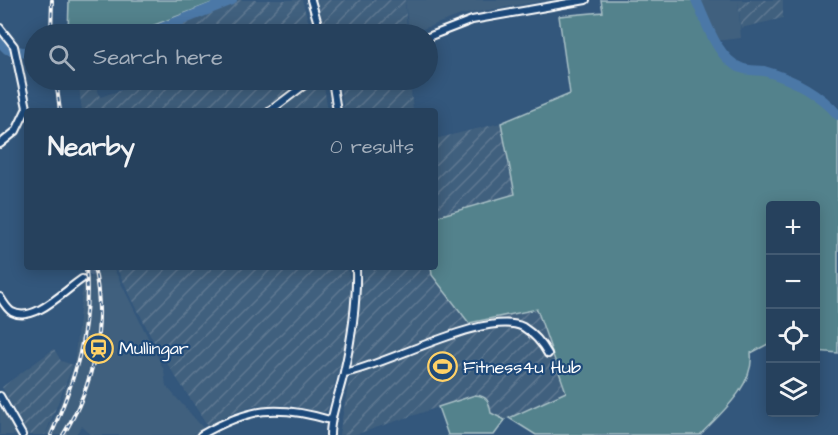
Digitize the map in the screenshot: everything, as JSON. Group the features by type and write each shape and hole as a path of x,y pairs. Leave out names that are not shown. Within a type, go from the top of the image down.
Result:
{"street":[{"path":"311,0 318,24"},
{"path":"438,33 472,20 586,0"},
{"path":"0,28 9,38 19,62 27,108"},
{"path":"274,108 298,90"},
{"path":"334,90 337,108"},
{"path":"0,144 16,131 24,114"},
{"path":"330,435 330,420 344,373 355,322 356,270"},
{"path":"0,297 11,311 22,315 34,313 82,279"},
{"path":"344,373 468,330 498,324 521,326 540,340 548,354"},
{"path":"0,396 22,435"},
{"path":"201,435 226,421 255,411 298,412 330,420"}],"shaded area":[{"path":"235,0 302,0 309,24 180,24"},
{"path":"317,0 405,0 406,24 324,24"},
{"path":"405,0 548,0 461,15 436,24 408,24"},
{"path":"696,0 738,0 741,38 715,41"},
{"path":"738,0 783,0 783,18 741,28"},
{"path":"79,90 98,90 100,97 122,90 325,90 328,108 82,108"},
{"path":"341,90 411,90 413,108 344,108"},
{"path":"501,123 515,195 438,216 438,138"},
{"path":"101,270 114,270 164,370 166,386 204,429 192,435 91,435 82,426 75,435 45,435 56,414 74,364 83,283"},
{"path":"118,270 348,270 349,278 363,280 362,270 431,270 432,275 469,323 537,309 566,393 505,420 491,413 488,400 483,396 475,395 354,435 339,435 352,365 340,364 327,411 290,405 255,406 231,413 208,426 157,348"},
{"path":"54,349 61,361 73,365 45,435 28,435 2,387"},
{"path":"0,399 21,435 0,435"}],"green space":[{"path":"69,0 220,0 157,24 68,24"},
{"path":"601,0 696,0 714,38 733,64 744,69 764,71 795,82 813,93 838,115 838,353 820,351 820,201 766,201 766,345 751,353 751,365 742,387 700,435 536,435 509,418 566,392 537,309 469,323 432,275 431,270 438,270 438,216 515,194 501,123 570,94 559,16 603,12"},
{"path":"475,395 485,398 491,413 505,420 494,435 448,435 438,407"}],"waterway":[{"path":"172,24 232,0"},
{"path":"696,0 713,38 725,57 744,69 764,71 795,82 813,93 838,115"},
{"path":"0,42 7,49 24,52"}],"tunnel":[{"path":"82,279 96,270"}],"railway":[{"path":"51,24 52,0"},
{"path":"57,90 60,108"},
{"path":"51,435 68,393 80,354 86,313 86,270"},
{"path":"63,435 83,396 95,354 99,310 95,270"}],"place":[{"name":"Mullingar","path":"98,348"},
{"name":"Fitness4u Hub","path":"442,367"}]}
